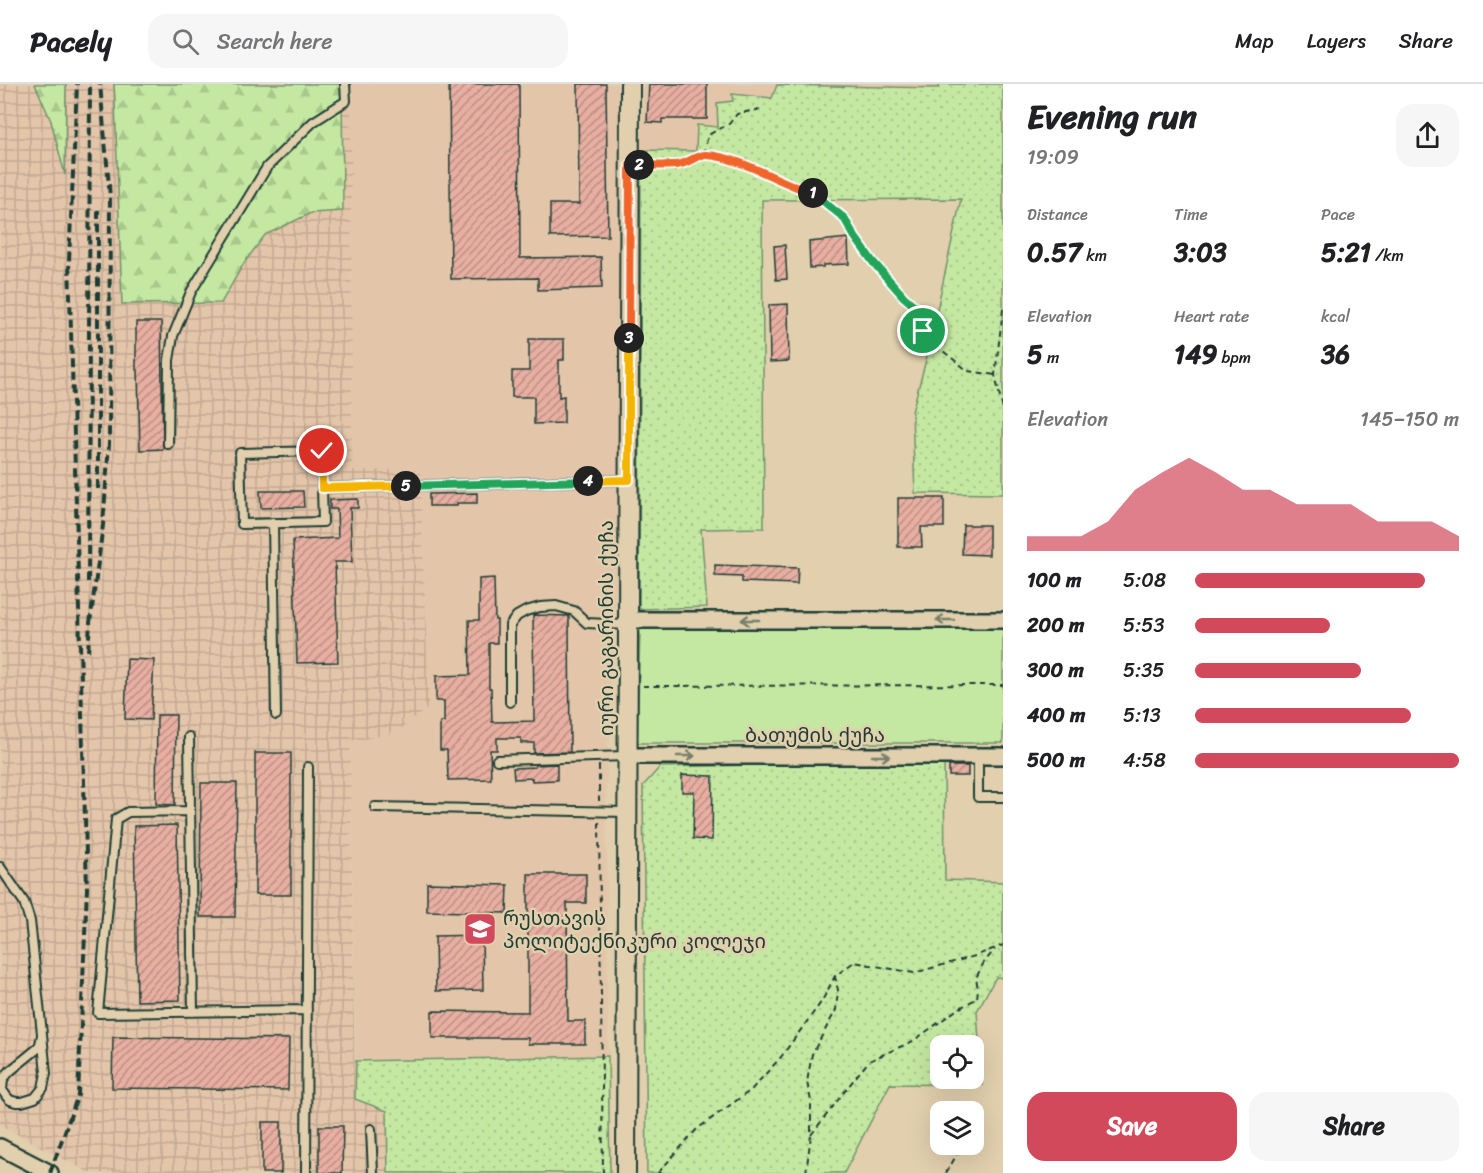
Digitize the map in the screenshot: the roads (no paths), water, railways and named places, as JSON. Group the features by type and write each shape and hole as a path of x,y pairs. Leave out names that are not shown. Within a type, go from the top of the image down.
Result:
{"street":[{"name":"იური გაგარინის ქუჩა","path":"626,1173 630,84"},
{"path":"628,622 1003,620"},
{"name":"ბათუმის ქუჩა","path":"628,756 1003,756"},
{"path":"0,1147 50,1173"}],"lane":[{"path":"168,444 169,360 173,336 191,292 267,167 313,122 345,101 345,84"},
{"path":"322,451 322,488 323,522 242,524 240,453 322,451"},
{"path":"322,488 629,480"},
{"path":"273,523 276,715"},
{"path":"510,702 510,625 517,616 526,610 556,606 574,610 587,623 628,622"},
{"path":"189,737 193,1012"},
{"path":"497,760 628,756"},
{"path":"978,756 978,796 1003,797"},
{"path":"306,1173 308,767"},
{"path":"375,807 627,812"},
{"path":"190,811 128,812 116,819 98,1013 307,1010"},
{"path":"0,867 20,895 30,921 42,1035 46,1073 43,1088 35,1098 29,1101 10,1100 2,1090 3,1079 37,1049 42,1035"},
{"path":"371,1129 373,1173"}],"railway":[{"path":"50,1173 78,1095 87,888 69,261 77,84"},
{"path":"88,582 90,84"},
{"path":"88,651 103,525 109,444 110,197 100,84"},
{"path":"98,210 98,489"}],"place":[{"name":"რუსთავის პოლიტექნიკური კოლეჯი","path":"480,929"}]}
